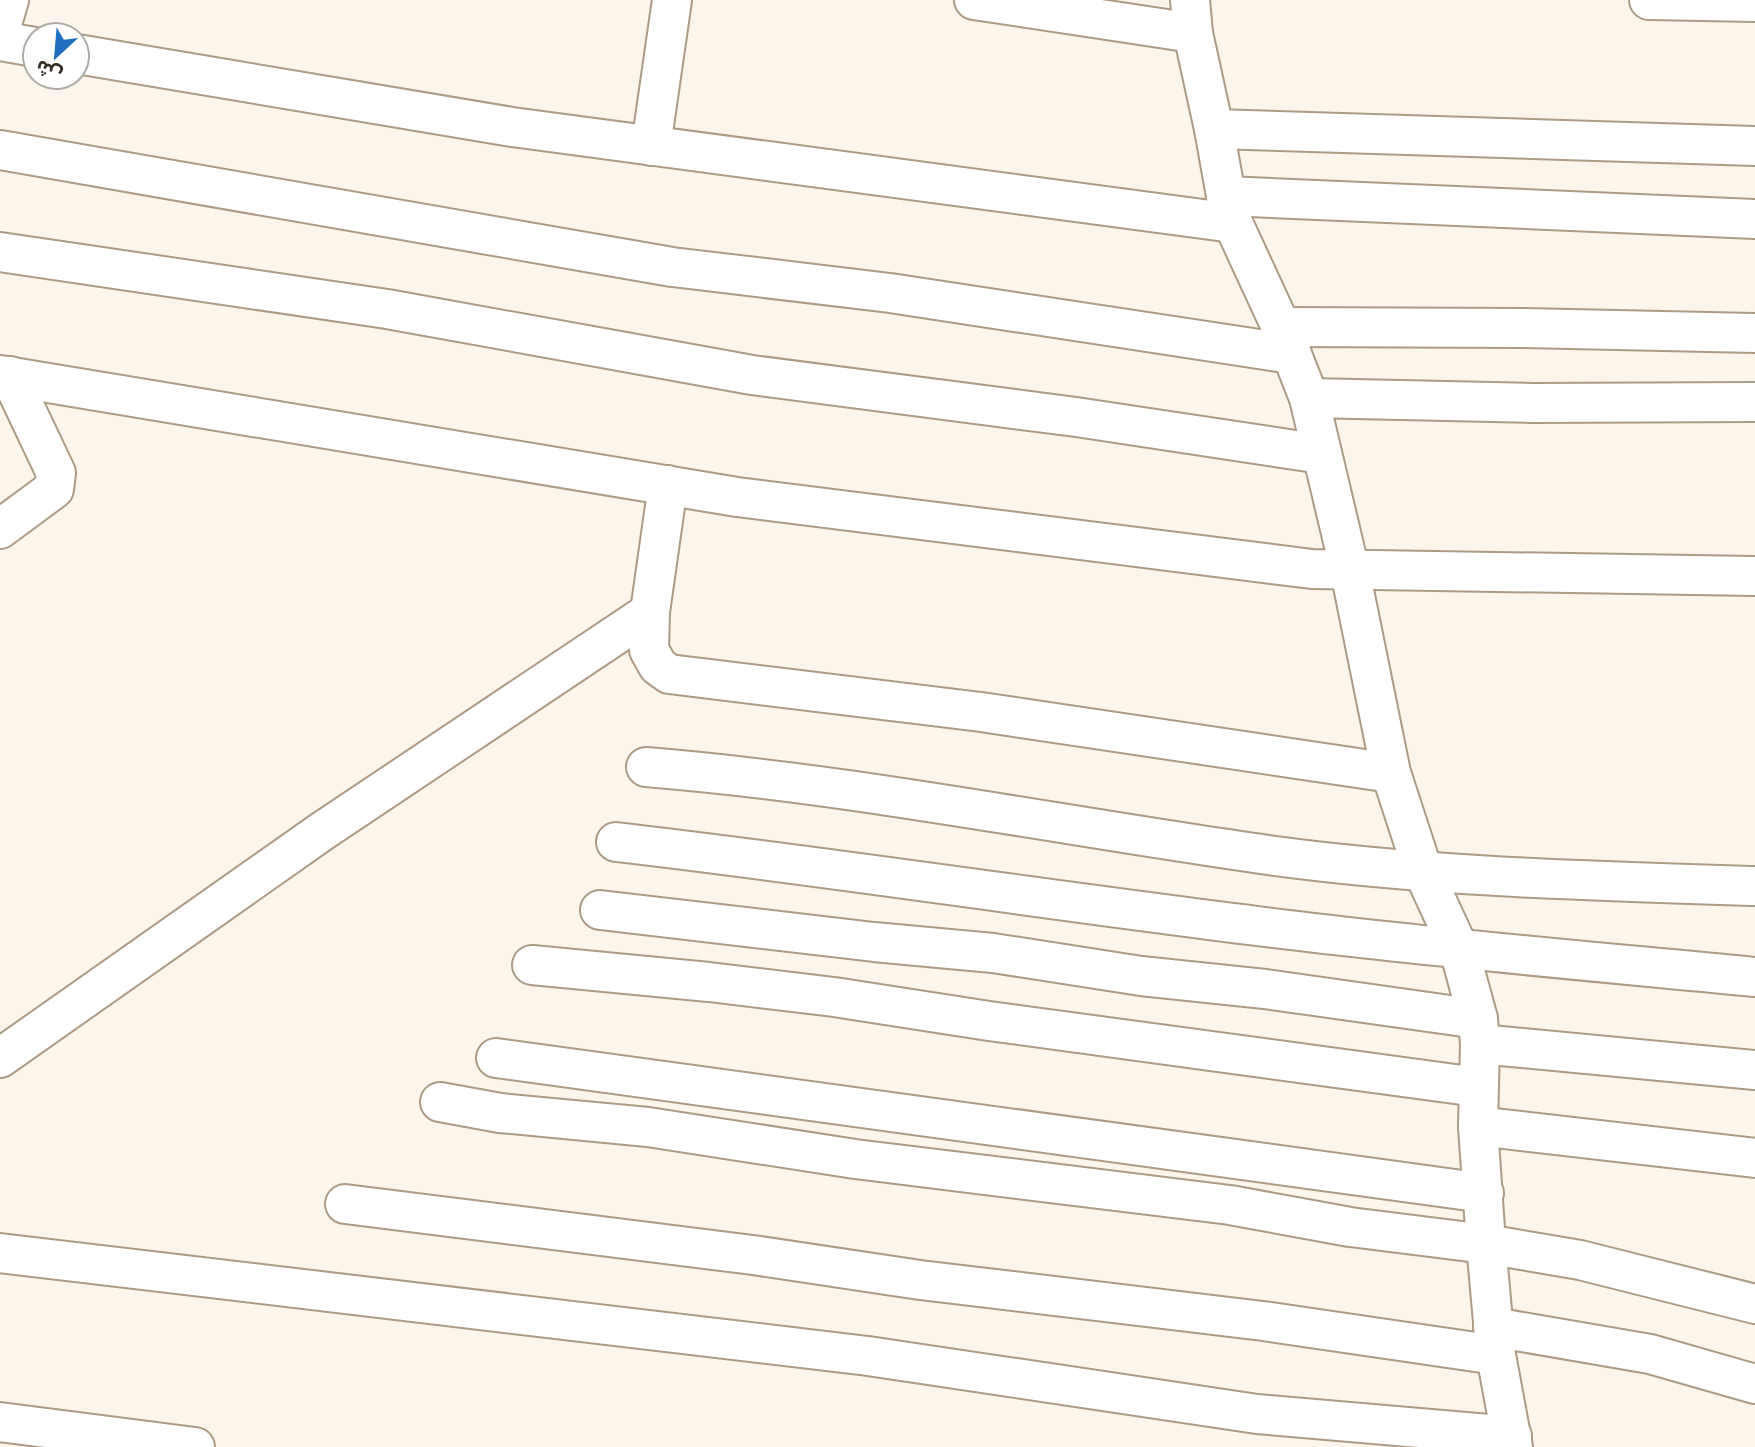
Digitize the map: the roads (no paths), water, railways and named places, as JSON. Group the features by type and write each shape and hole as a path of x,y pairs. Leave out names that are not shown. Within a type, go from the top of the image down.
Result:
{"street":[{"path":"0,31 9,0"},
{"path":"651,146 672,0"},
{"path":"0,1253 868,1356 1257,1414 1512,1442 1494,1341 1486,1244 1478,1126 1479,1031 1459,949 1423,871 1391,773 1350,571 1309,398 1287,340 1229,210 1191,16 974,0"},
{"path":"1649,0 1755,2"},
{"path":"0,41 21,45"},
{"path":"91,56 512,127 651,146 1229,210 1755,219"},
{"path":"1214,129 1755,146"},
{"path":"0,150 672,267 1287,340 1523,328 1755,333"},
{"path":"0,252 387,309 752,376 1063,415 1322,454"},
{"path":"5,375 668,485 859,513 1312,569 1755,576"},
{"path":"0,529 54,489 56,472 5,375"},
{"path":"1309,398 1533,403 1755,402"},
{"path":"668,485 650,612 649,650 658,666 668,674 981,712 1391,773"},
{"path":"0,1058 321,832 650,612"},
{"path":"646,767 725,773 863,791 1271,855 1423,871 1755,886"},
{"path":"615,842 760,858 1288,930 1755,977"},
{"path":"600,910 993,953 1141,976 1265,989 1479,1031 1755,1070"},
{"path":"532,965 834,997 989,1021 1477,1087"},
{"path":"496,1058 1484,1193"},
{"path":"440,1101 500,1113 648,1128 855,1159 1230,1205 1350,1227 1486,1244 1580,1260 1755,1304"},
{"path":"1478,1126 1755,1158"},
{"path":"345,1204 753,1255 920,1280 1263,1321 1650,1354 1755,1384"},
{"path":"0,1422 195,1447"}]}
